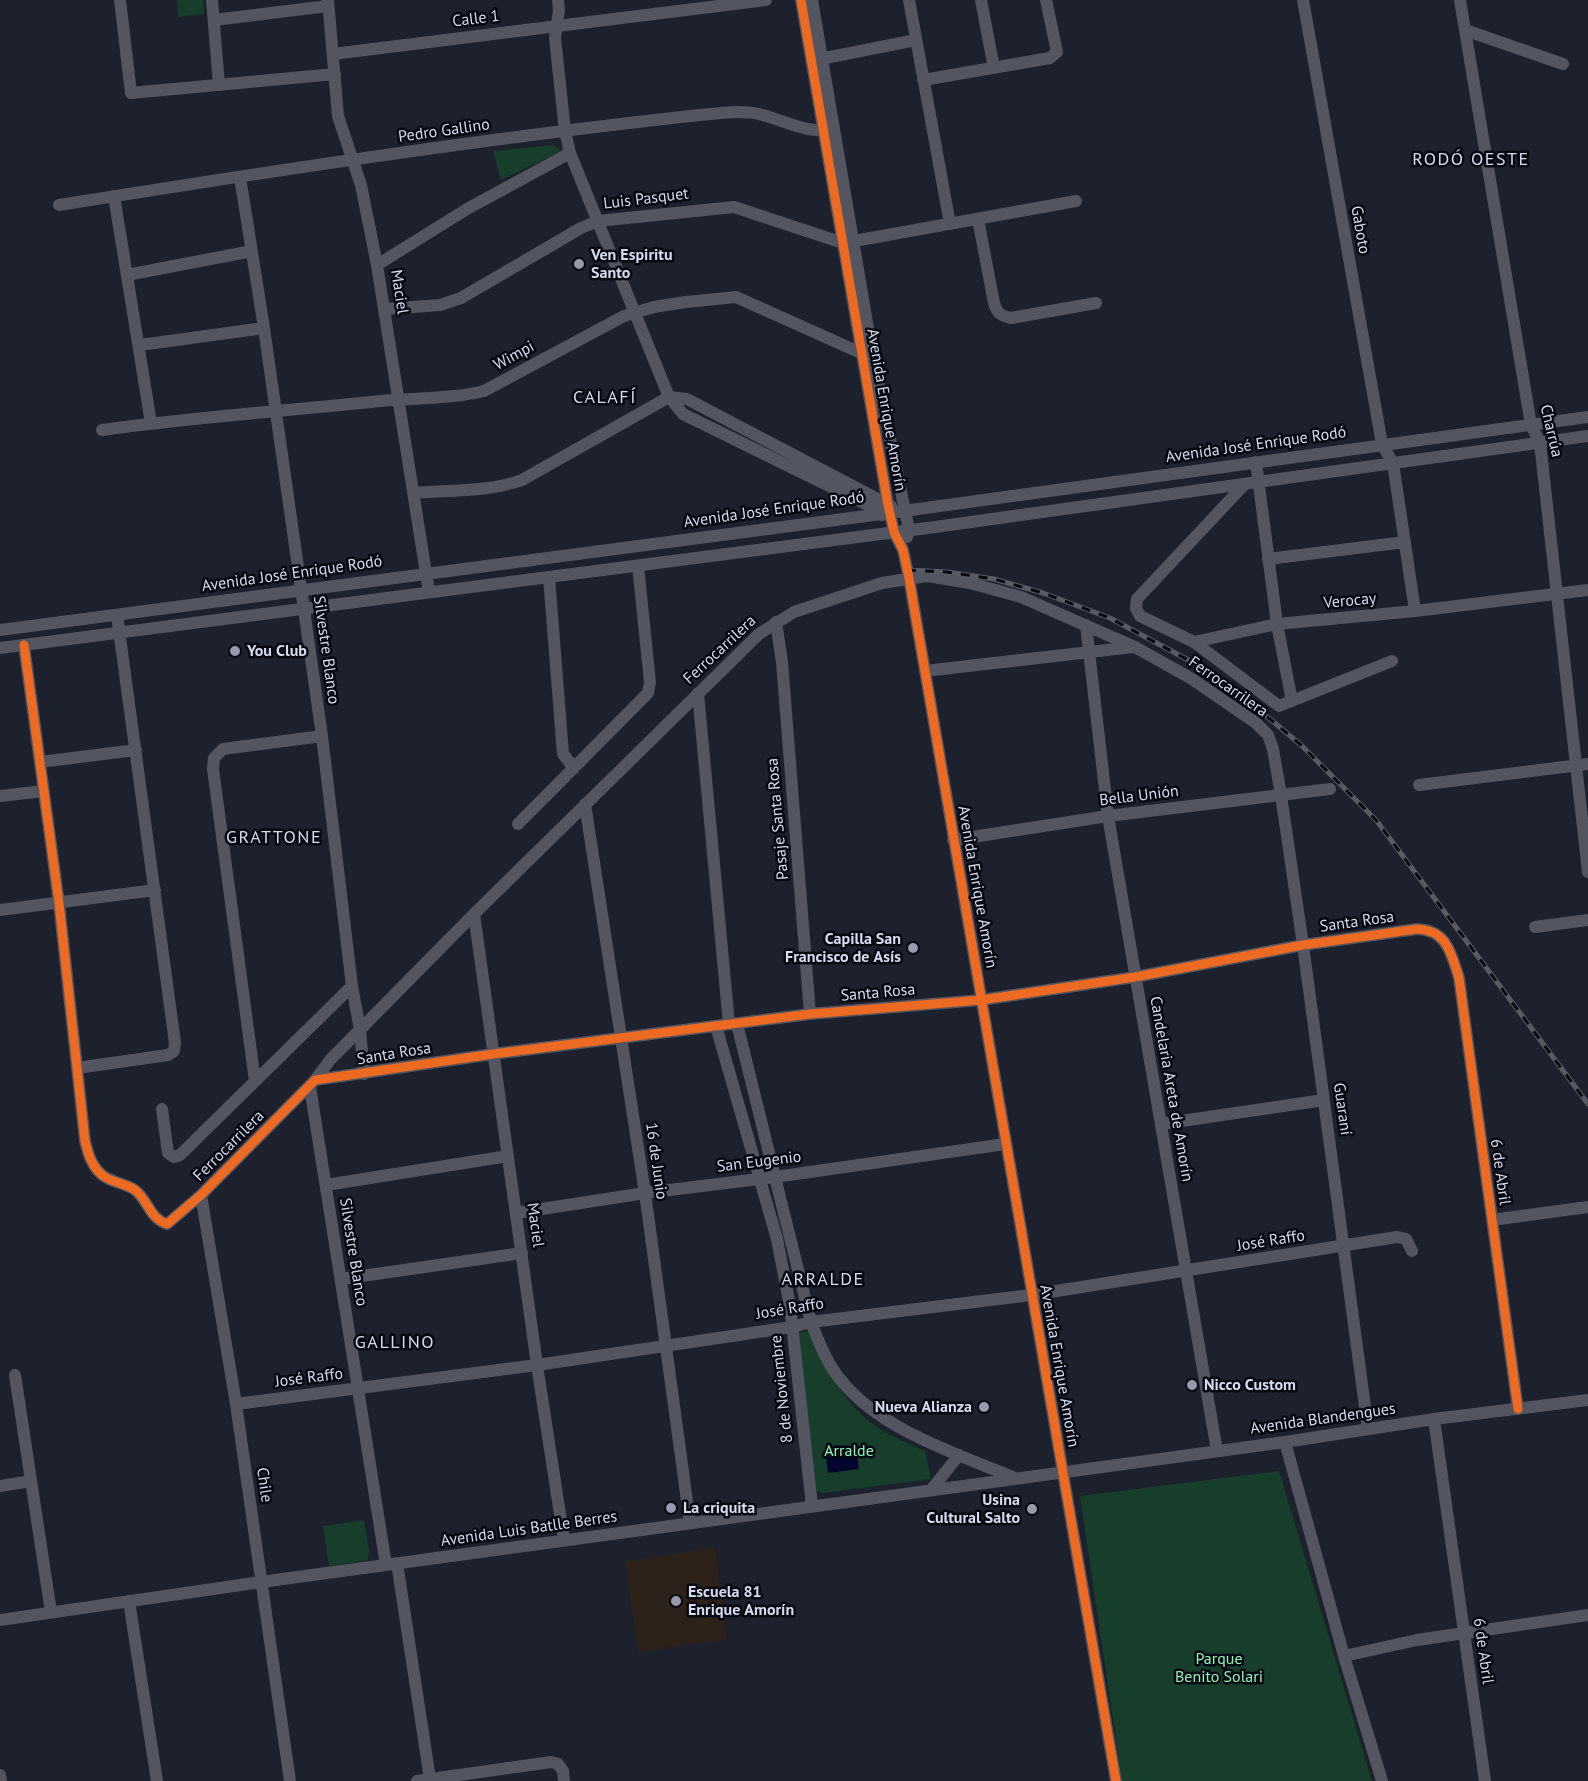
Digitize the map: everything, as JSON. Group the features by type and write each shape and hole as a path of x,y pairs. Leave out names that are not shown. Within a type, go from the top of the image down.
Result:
{"street":[{"path":"120,0 131,93 335,74"},
{"path":"212,0 219,85"},
{"path":"558,0 555,38 565,131 570,153 669,397"},
{"name":"Calle 1","path":"333,54 766,0"},
{"name":"Avenida Enrique Amorín","path":"801,0 816,59 848,243 889,518 903,550 909,578 1116,1781"},
{"name":"Avenida Enrique Amorín","path":"812,0 816,59"},
{"path":"909,0 950,224"},
{"path":"981,0 994,68"},
{"path":"923,80 1050,58 1057,52 1046,0"},
{"name":"Gaboto","path":"1303,0 1382,444 1393,463"},
{"name":"Charrúa","path":"1461,0 1531,424 1540,443 1588,872"},
{"path":"214,20 328,3"},
{"name":"Maciel","path":"328,3 338,116 360,185 377,265 429,592"},
{"path":"1465,30 1563,64"},
{"path":"816,59 916,40"},
{"name":"Pedro Gallino","path":"59,205 565,131 703,115 740,112 758,114 828,131"},
{"path":"377,265 466,209 570,153"},
{"name":"Silvestre Blanco","path":"240,177 264,328 322,736 364,1074"},
{"path":"114,196 151,423"},
{"path":"848,243 1076,201"},
{"name":"Luis Pasquet","path":"385,309 440,304 461,298 581,228 598,221 734,207 848,243"},
{"path":"978,219 997,312 1011,318 1096,303"},
{"path":"127,274 252,250"},
{"name":"Wimpi","path":"102,430 151,423 484,392 609,323 635,312 686,302 736,297 866,353"},
{"path":"140,345 264,328"},
{"name":"Avenida Enrique Amorín","path":"866,353 909,530 903,550"},
{"path":"413,493 489,487 522,480 669,397 687,399 889,518 904,510"},
{"name":"Avenida José Enrique Rodó","path":"904,510 1588,417"},
{"name":"Avenida José Enrique Rodó","path":"0,630 426,573 889,518 909,530 1258,484 1588,436"},
{"path":"1256,462 1277,624 1292,701"},
{"path":"1393,463 1415,611"},
{"path":"1245,485 1137,599 1136,608 1140,616 1194,642 1279,706 1392,661"},
{"name":"Avenida José Enrique Rodó","path":"0,648 639,566 889,518"},
{"path":"1268,559 1405,542"},
{"path":"518,824 648,693 650,682 639,566"},
{"path":"549,577 563,754 574,768"},
{"name":"Ferrocarrilera","path":"77,1068 85,1141 92,1163 100,1174 109,1180 134,1189 152,1213 166,1224 201,1195 313,1083 330,1060 474,914 759,633 794,612 882,583 909,578 938,577 970,583 1021,597 1135,647 1192,679 1256,723 1268,735 1273,749 1281,795"},
{"name":"Verocay","path":"1194,642 1277,624 1415,611 1588,590"},
{"path":"24,645 59,903 77,1068 168,1055 174,1052 175,1043 117,615"},
{"name":"Pasaje Santa Rosa","path":"776,622 783,662 810,1014"},
{"name":"Candelaria Areta de Amorín","path":"1086,625 1108,816 1217,1451"},
{"path":"925,671 1135,647"},
{"path":"698,693 733,1024 812,1322 824,1354 840,1380 861,1401 895,1425 959,1455 1016,1478"},
{"path":"255,1081 213,769 214,758 223,749 322,736"},
{"path":"40,762 136,750"},
{"path":"1419,784 1588,764"},
{"name":"Bella Unión","path":"953,840 1108,816 1330,789"},
{"path":"0,796 44,791"},
{"name":"Guaraní","path":"1281,795 1368,1429"},
{"name":"16 de Junio","path":"585,804 645,1193 690,1523"},
{"path":"0,910 155,890"},
{"name":"Maciel","path":"474,914 537,1365 564,1540"},
{"path":"1535,927 1588,920"},
{"name":"Santa Rosa","path":"313,1083 493,1053 621,1037 810,1014 981,1000 1135,977 1303,945 1416,929 1430,929 1446,942"},
{"name":"6 de Abril","path":"1446,942 1459,978 1518,1409"},
{"path":"162,1109 168,1154 174,1157 180,1155 352,986"},
{"name":"8 de Noviembre","path":"716,1026 777,1239 792,1327 812,1506"},
{"name":"Silvestre Blanco","path":"313,1083 357,1389 392,1564 422,1780"},
{"path":"1161,1124 1324,1100"},
{"name":"San Eugenio","path":"516,1213 1005,1144"},
{"path":"326,1185 508,1156"},
{"name":"Chile","path":"201,1195 236,1404 290,1781"},
{"path":"1492,1220 1588,1207"},
{"name":"José Raffo","path":"236,1404 537,1365 792,1327 812,1322 1031,1295 1397,1238 1406,1239 1412,1251"},
{"path":"341,1279 522,1253"},
{"path":"15,1375 51,1612"},
{"name":"Avenida Blandengues","path":"1063,1472 1434,1419 1588,1400"},
{"name":"6 de Abril","path":"1434,1419 1485,1781"},
{"path":"1285,1442 1344,1656 1382,1781"},
{"path":"931,1490 959,1455"},
{"name":"Avenida Luis Batlle Berres","path":"0,1620 1063,1472"},
{"path":"0,1486 31,1481"},
{"path":"129,1601 157,1781"},
{"path":"1344,1656 1463,1632 1588,1615"},
{"path":"422,1780 483,1776 551,1762 558,1764 563,1771 564,1781"},
{"path":"0,1775 1,1781"}],"shaded area":[{"name":"Escuela 81 Enrique Amorín","path":"715,1547 727,1639 638,1652 625,1562"}],"green space":[{"path":"177,0 203,0 204,14 178,17"},
{"path":"553,145 561,151 501,180 493,151"},
{"name":"Arralde","path":"809,1331 831,1375 849,1401 873,1424 892,1436 925,1451 931,1479 823,1493 815,1491 799,1332"},
{"name":"Parque Benito Solari","path":"1279,1471 1372,1781 1122,1781 1080,1496"},
{"path":"364,1520 369,1550 368,1560 329,1566 323,1526"}],"water":[{"path":"857,1453 859,1469 828,1473 826,1457"}],"railway":[{"path":"907,570 947,572 994,579 1043,593 1110,618 1192,662 1270,719 1301,745 1376,820 1588,1104"}],"cycle path":[{"path":"801,0 888,505 894,532 903,550 909,578 1116,1781"},
{"path":"24,645 59,903 85,1141 91,1160 98,1171 106,1178 135,1190 161,1222 167,1224 201,1195 315,1080 493,1054 810,1014 981,1000 1135,977 1303,945 1417,929 1427,930 1441,938 1446,945 1459,978 1518,1409"}],"place":[{"name":"Ven Espiritu Santo","path":"579,264"},
{"name":"You Club","path":"235,651"},
{"name":"Capilla San Francisco de Asís","path":"913,948"},
{"name":"Nicco Custom","path":"1192,1385"},
{"name":"Nueva Alianza","path":"984,1407"},
{"name":"La criquita","path":"671,1508"},
{"name":"Usina Cultural Salto","path":"1032,1509"},
{"name":"Escuela 81 Enrique Amorín","path":"676,1601"}],"district":[{"name":"RODÓ OESTE","path":"1471,160"},
{"name":"CALAFÍ","path":"605,398"},
{"name":"GRATTONE","path":"274,838"},
{"name":"ARRALDE","path":"823,1280"},
{"name":"GALLINO","path":"395,1343"}]}
